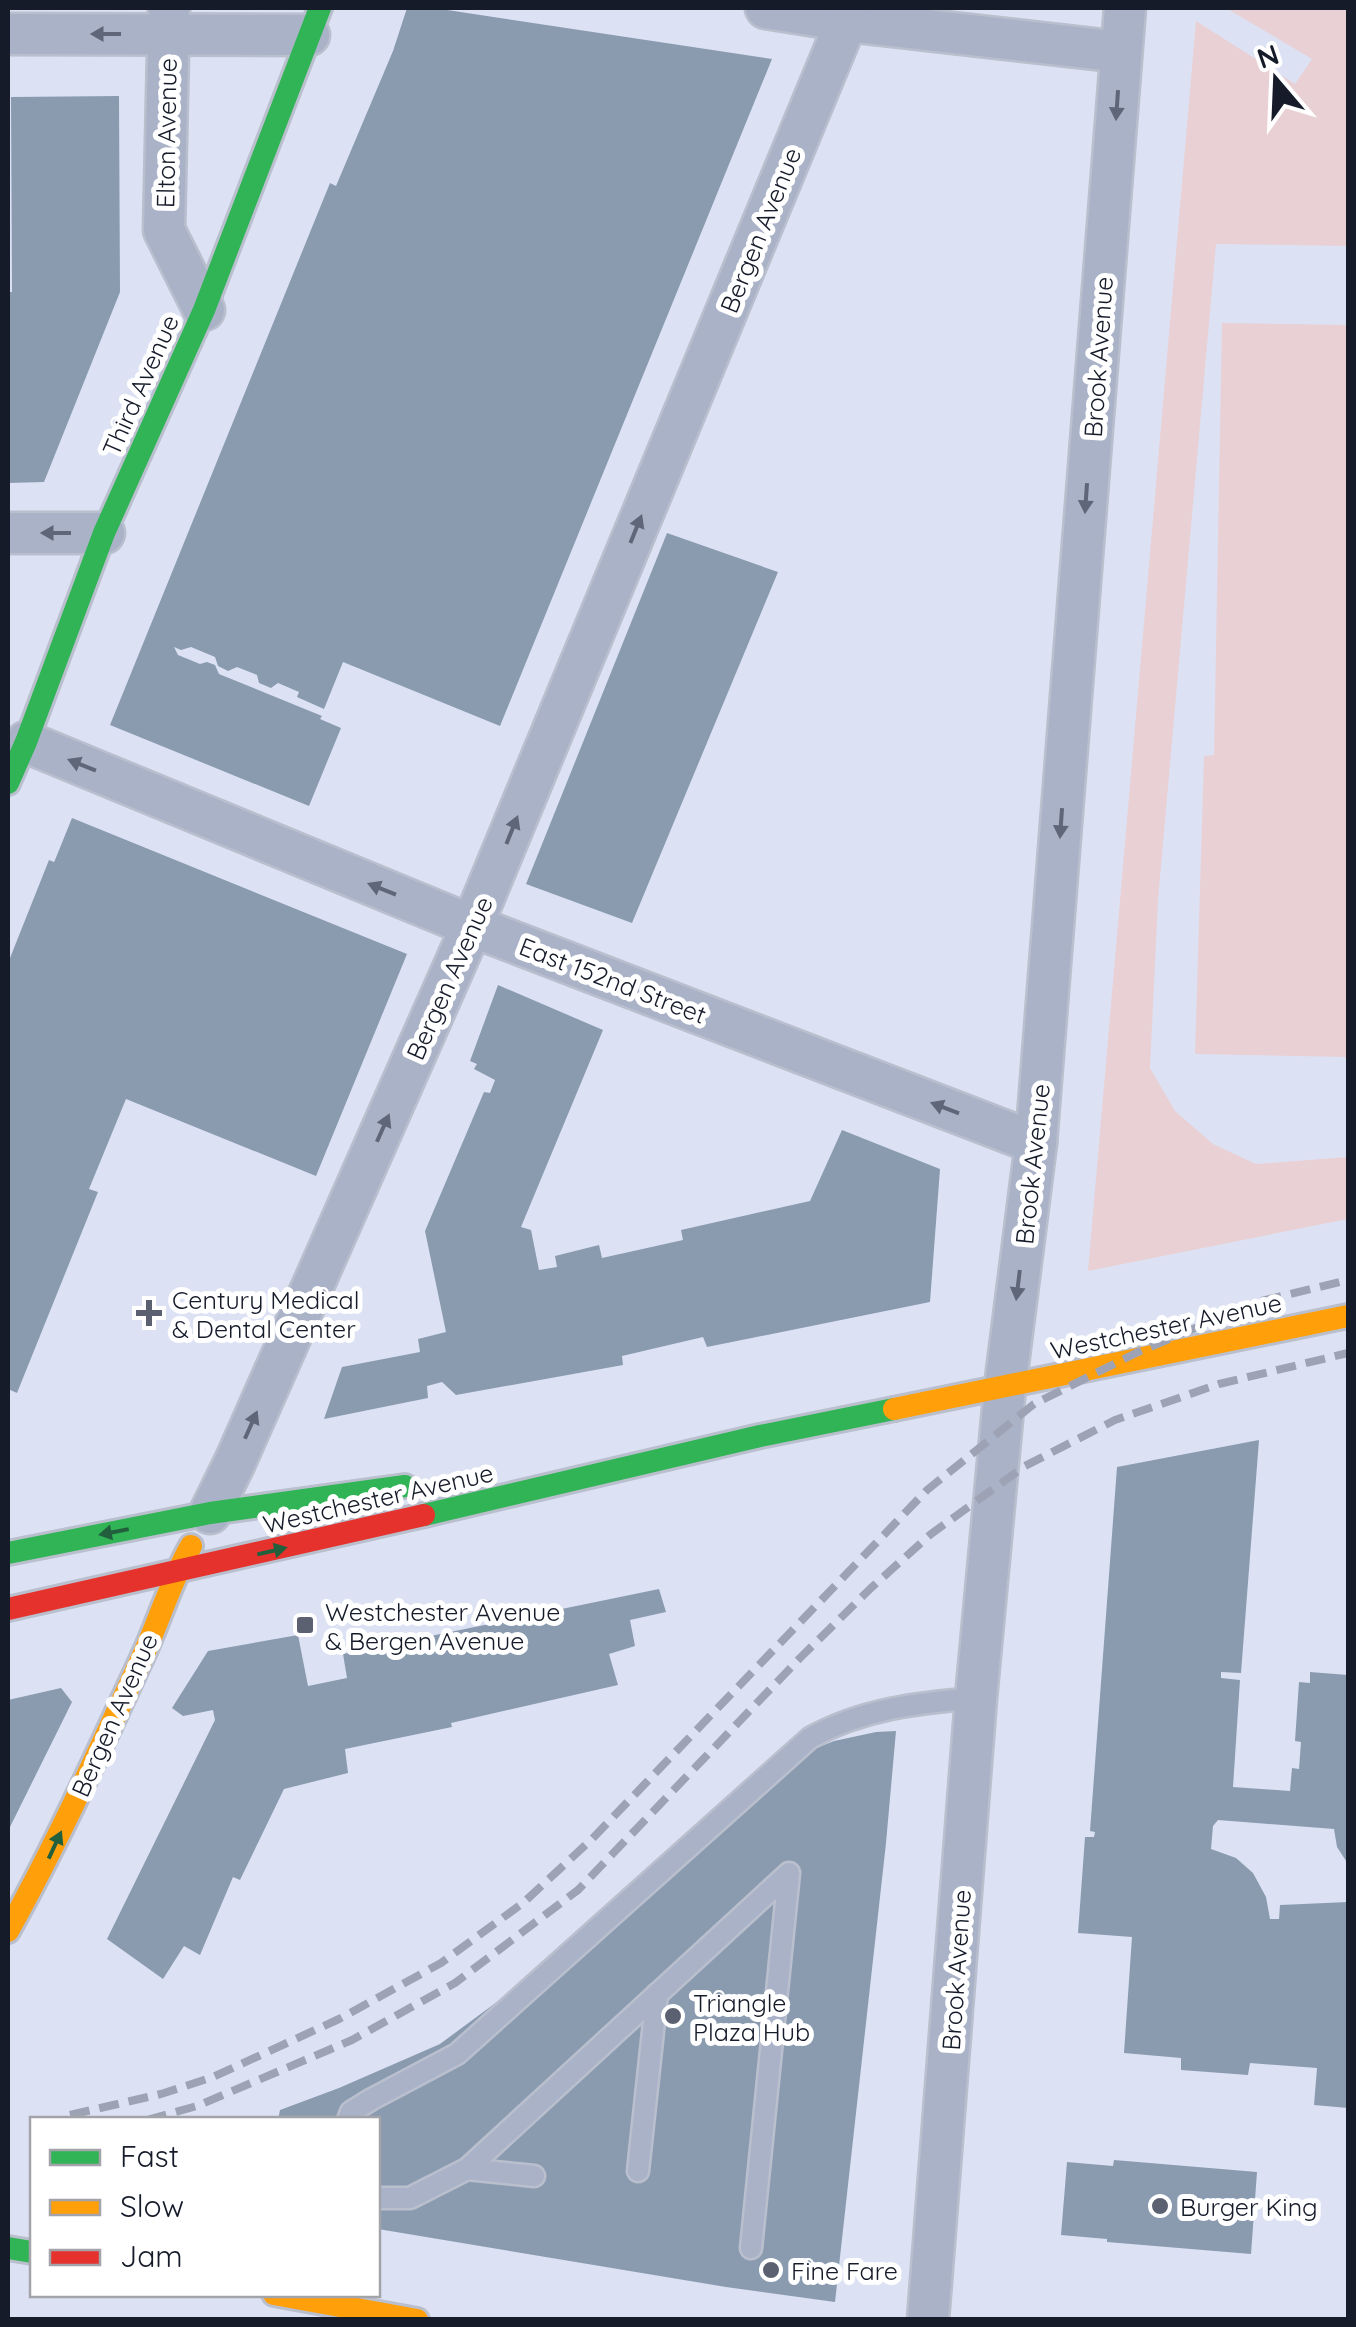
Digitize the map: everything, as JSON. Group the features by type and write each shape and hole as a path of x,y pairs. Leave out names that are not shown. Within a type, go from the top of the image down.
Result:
{"main road":[{"name":"Third Avenue","path":"8,783 104,532 204,310 314,21"},
{"name":"Westchester Avenue","path":"8,1609 760,1436 1348,1316"},
{"name":"Westchester Avenue","path":"510,1472 760,1436"},
{"name":"Westchester Avenue","path":"8,1552 210,1513 433,1482"},
{"name":"Bergen Avenue","path":"8,1930 48,1860 144,1654 176,1570 210,1513"},
{"path":"290,2297 417,2320"}],"street":[{"path":"766,8 849,14 1122,52"},
{"name":"Brook Avenue","path":"928,2320 976,1698 1006,1387 1036,1143 1125,8"},
{"name":"Bergen Avenue","path":"210,1513 472,926 849,14"},
{"path":"8,34 168,21 314,21"},
{"name":"Elton Avenue","path":"168,21 164,230 204,310"},
{"path":"8,532 104,532"},
{"name":"East 152nd Street","path":"26,742 472,926 1036,1143"}],"lane":[{"path":"349,2117 372,2099 457,2054 810,1738 868,1713 916,1702 976,1698"},
{"path":"380,2198 410,2198 467,2169 789,1873 751,2248"},
{"path":"638,2171 657,1994"},
{"path":"467,2169 534,2176"}],"shaded area":[{"path":"1226,8 1348,8 1348,246 1216,244 1158,900 1150,1068 1175,1111 1213,1144 1256,1164 1348,1157 1348,1219 1088,1271 1196,21 1295,84 1312,59"},
{"path":"1222,323 1348,325 1348,1057 1195,1054 1204,756 1214,755"}],"building":[{"path":"407,8 434,8 772,59 500,726 343,662 324,709 278,683 271,688 259,683 257,675 237,667 228,671 218,666 215,657 191,647 174,647 178,655 215,665 219,674 322,716 320,719 341,728 309,806 110,725 330,183 336,186"},
{"path":"119,96 120,292 44,482 8,483 11,97"},
{"path":"667,533 778,572 632,923 526,884"},
{"path":"72,818 407,954 316,1176 126,1099 89,1189 98,1192 17,1393 8,1389 8,963 49,860 54,862"},
{"path":"498,985 603,1030 521,1227 531,1230 539,1270 557,1267 555,1256 599,1245 602,1258 683,1240 681,1230 810,1201 842,1130 940,1169 930,1302 707,1347 703,1337 622,1356 623,1365 456,1395 442,1382 427,1386 428,1398 324,1419 342,1367 420,1352 418,1339 446,1332 425,1231 484,1092 490,1093 495,1080 474,1069 477,1064 470,1061"},
{"path":"1259,1440 1241,1673 1221,1672 1221,1678 1240,1680 1233,1787 1290,1791 1292,1768 1299,1769 1301,1742 1295,1741 1299,1682 1310,1683 1310,1672 1348,1675 1348,1864 1337,1847 1334,1829 1218,1820 1213,1826 1211,1849 1236,1858 1253,1873 1266,1897 1270,1919 1279,1919 1280,1905 1348,1902 1348,2108 1314,2105 1317,2068 1250,2063 1248,2075 1181,2070 1181,2058 1124,2053 1132,1937 1078,1933 1085,1837 1094,1837 1095,1832 1090,1831 1117,1467"},
{"path":"659,1589 666,1612 630,1620 635,1646 609,1654 618,1685 451,1723 452,1727 345,1749 348,1773 284,1789 240,1880 233,1877 200,1955 184,1946 163,1979 107,1939 215,1720 213,1710 183,1716 172,1708 208,1651 298,1635 308,1686 347,1678 343,1654"},
{"path":"61,1688 72,1702 8,1831 8,1700"},
{"name":"Triangle Plaza Hub","path":"896,1731 835,2302 380,2229 380,2117 279,2117 280,2110 440,2044 517,1987 801,1754 834,1741"},
{"path":"1114,2160 1257,2172 1251,2254 1061,2235 1067,2162 1113,2166"}],"railway":[{"path":"70,2115 161,2094 213,2077 339,2019 441,1963 523,1903 592,1839 927,1490 1034,1404 1136,1353 1257,1302 1348,1280"},
{"path":"158,2117 197,2106 352,2040 455,1983 578,1890 871,1588 931,1534 1025,1466 1115,1420 1219,1384 1348,1353"}],"traffic: fast":[{"path":"8,783 104,533 204,310 320,8"},
{"path":"424,1515 760,1436 894,1409"},
{"path":"8,1553 210,1513 405,1486"},
{"path":"8,2248 30,2252"}],"traffic: slow":[{"path":"894,1409 1348,1316"},
{"path":"8,1931 93,1763 191,1546"},
{"path":"290,2297 417,2320"}],"traffic: jam":[{"path":"8,1609 424,1515"}],"place":[{"name":"Century Medical & Dental Center","path":"149,1313"},
{"name":"Westchester Avenue & Bergen Avenue","path":"305,1625"},
{"name":"Triangle Plaza Hub","path":"673,2016"},
{"name":"Burger King","path":"1160,2206"},
{"name":"Fine Fare","path":"771,2270"}]}
